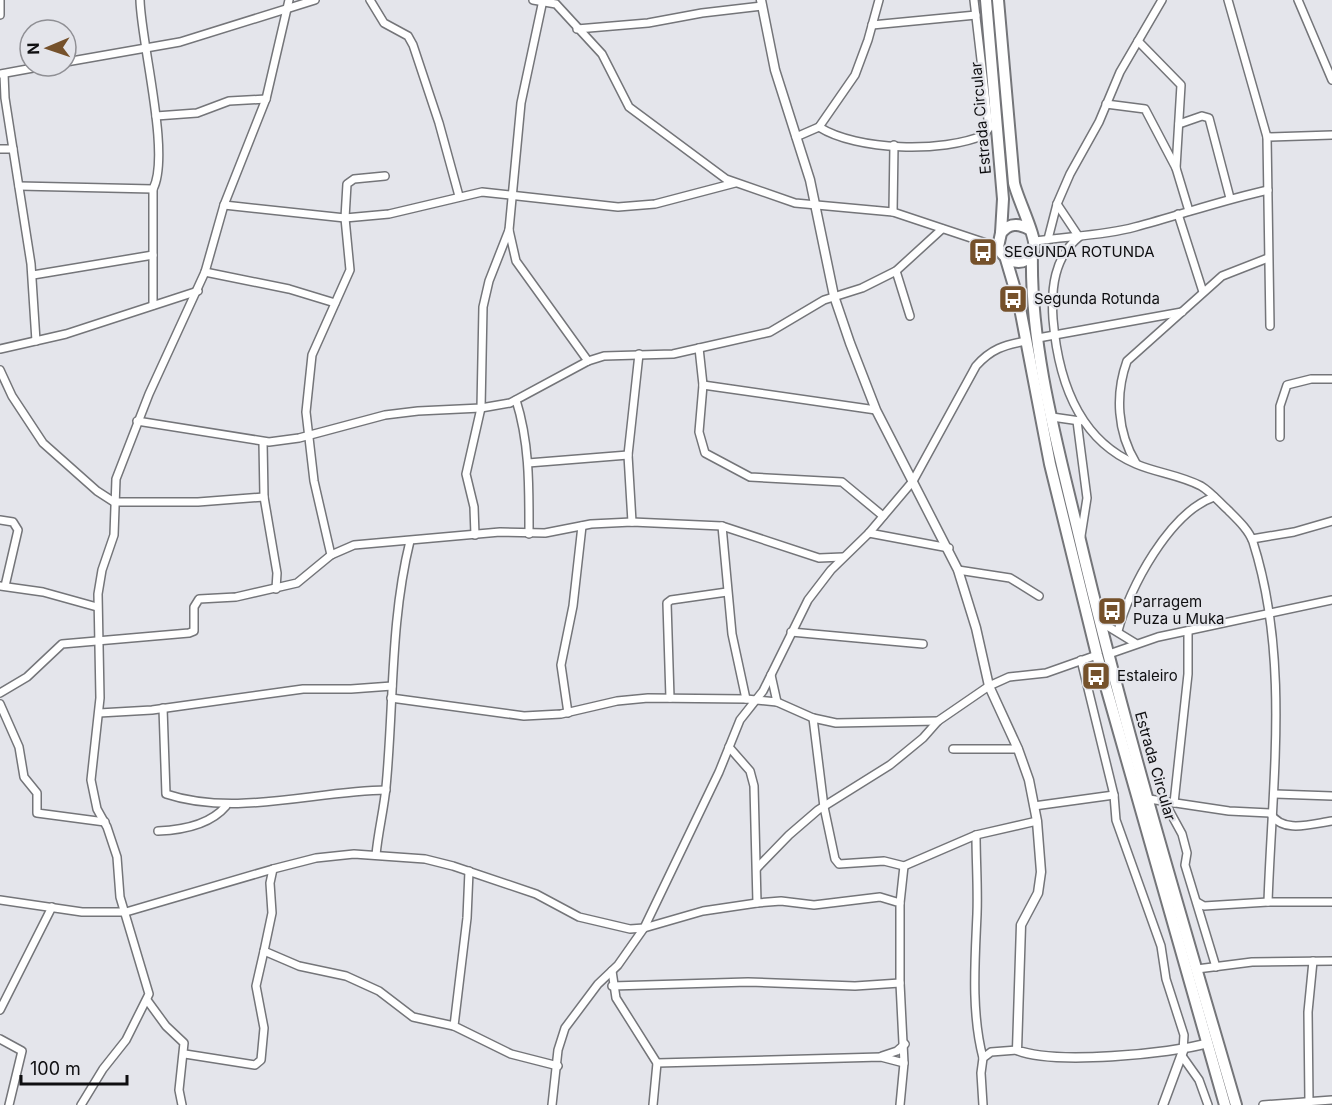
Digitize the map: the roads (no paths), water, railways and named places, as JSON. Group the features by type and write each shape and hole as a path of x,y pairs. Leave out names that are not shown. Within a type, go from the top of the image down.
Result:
{"main road":[{"name":"Estrada Circular","path":"986,0 1003,199 1000,233"},
{"name":"Estrada Circular","path":"998,0 1014,183 1029,229"},
{"path":"1017,224 1029,229 1035,241 1032,254 1020,262 1006,259 998,247 1000,233 1011,225 1017,224"},
{"name":"Estrada Circular","path":"1032,254 1032,340 1050,464 1097,655 1225,1105"},
{"name":"Estrada Circular","path":"1006,259 1032,340 1052,417 1099,621 1236,1105"}],"street":[{"path":"0,0 0,15"},
{"path":"140,0 156,116 158,170 153,189 153,305"},
{"path":"81,1105 103,1069 126,1040 149,992 120,897 117,857 98,809 91,780 99,713 101,666 97,641 97,607 102,570 114,535 116,479 137,421 205,272 224,205 266,99 289,0"},
{"path":"78,60 180,42 315,0"},
{"path":"370,0 384,23 408,36 413,45 441,129 459,196"},
{"path":"533,0 556,2 577,29 602,54 629,107 726,179 795,202 816,206 893,212 998,247"},
{"path":"796,137 819,127 855,75 879,0"},
{"path":"819,127 846,139 894,145 944,146 980,137 988,132 974,0"},
{"path":"1048,239 1057,204 1120,72 1162,0"},
{"path":"1228,0 1267,137 1270,326"},
{"path":"1298,0 1332,80"},
{"path":"475,535 474,507 466,474 481,408 483,307 489,281 509,230 521,103 542,1"},
{"path":"577,29 648,23 762,3 775,70 816,206 834,296 876,410 949,548 958,570 976,628 989,686 1018,749 1034,806 1041,872 1038,893 1031,911 1021,926 1017,1050"},
{"path":"872,25 976,15"},
{"path":"1138,41 1181,85 1176,168"},
{"path":"18,71 2,74 33,275 36,341"},
{"path":"156,116 197,112 229,101 266,99"},
{"path":"1106,104 1145,109 1176,168 1189,211"},
{"path":"1179,124 1202,116 1209,118 1230,198"},
{"path":"1267,137 1332,135"},
{"path":"893,212 894,145"},
{"path":"0,149 13,149"},
{"path":"331,555 317,497 307,436 310,363 351,264 345,218 349,181 385,176"},
{"path":"224,205 345,218 389,214 482,192 618,207 655,204 735,183"},
{"path":"19,186 153,189"},
{"path":"1035,241 1079,237 1135,227 1230,198 1268,190"},
{"path":"1057,204 1079,237"},
{"path":"1179,214 1203,292"},
{"path":"509,230 516,261 588,361"},
{"path":"137,421 187,427 263,442 307,436 385,415 481,408 516,400 588,361 612,355 673,354 770,332 834,296 862,288 896,272 942,230"},
{"path":"1079,237 1062,257 1054,278 1054,335 1065,387 1080,421 1087,498 1080,542"},
{"path":"33,275 153,255"},
{"path":"1138,465 1129,451 1118,401 1121,378 1127,361 1203,292 1233,270 1268,258"},
{"path":"205,272 289,290 335,303"},
{"path":"896,272 910,316"},
{"path":"0,357 3,349 198,291"},
{"path":"552,1105 558,1050 565,1028 644,928 750,700 771,675 808,600 831,570 869,533 914,481 976,366 987,354 1001,346 1182,312"},
{"path":"699,348 702,385 699,432 702,449 710,458 750,477 842,482 883,516"},
{"path":"632,522 628,455 639,354"},
{"path":"0,370 12,396 43,443 97,491 114,502 198,502 264,497"},
{"path":"1280,437 1280,406 1287,385 1311,379 1332,379"},
{"path":"702,385 876,410"},
{"path":"516,400 524,424 528,463 530,534"},
{"path":"1052,417 1080,421 1114,453 1138,465 1183,478 1203,487 1238,520 1252,539 1270,613 1275,704 1275,795 1270,813 1268,902"},
{"path":"263,442 264,497 277,573 276,589"},
{"path":"528,463 628,455"},
{"path":"1118,630 1125,605 1165,536 1202,501 1214,497"},
{"path":"0,519 13,522 18,530 2,586 43,592 97,607"},
{"path":"1252,539 1294,532 1332,521"},
{"path":"0,693 27,677 62,644 189,633 194,631 194,607 199,599 236,597 297,582 331,555 354,545 500,532 530,534 582,526 632,522 722,526 819,558 843,557"},
{"path":"568,713 561,665 573,606 582,526"},
{"path":"722,526 732,634 750,700"},
{"path":"724,541 736,530"},
{"path":"869,533 949,548"},
{"path":"376,855 386,790 393,644 399,592 411,541"},
{"path":"819,558 831,570"},
{"path":"958,570 1010,578 1039,596"},
{"path":"670,698 667,603 671,600 727,592"},
{"path":"1108,654 1135,643 1332,600"},
{"path":"1099,621 1118,630 1135,643"},
{"path":"1174,803 1188,674 1188,631"},
{"path":"791,632 923,644"},
{"path":"757,868 789,835 824,807 890,765 923,738 938,721 989,686 1009,677 1046,673 1097,655"},
{"path":"1080,660 1114,795 1116,820 1121,837 1130,853 1154,933 1161,946 1166,979 1184,1035 1182,1053 1163,1105"},
{"path":"771,675 777,702"},
{"path":"99,713 163,708 258,693 392,686"},
{"path":"392,698 524,716 568,713 617,701 670,698 750,700 777,702 813,718 836,723 938,721"},
{"path":"0,704 19,747 24,777 37,793 37,813 105,822"},
{"path":"163,708 166,794 226,806 352,790 386,790"},
{"path":"813,718 824,807 838,864 884,861 904,866 976,835 1037,821"},
{"path":"729,747 750,771 754,786 757,903"},
{"path":"953,749 1018,749"},
{"path":"1034,806 1114,795"},
{"path":"1275,795 1332,796"},
{"path":"1149,799 1229,811 1270,813"},
{"path":"1164,801 1182,834 1187,853 1185,865 1197,902 1202,910 1216,967"},
{"path":"158,831 198,825 213,819 226,806"},
{"path":"1270,813 1275,821 1289,826 1332,821"},
{"path":"976,835 975,968 983,1058 981,1073 983,1105"},
{"path":"0,900 100,913 126,912 273,869 339,855 376,855 425,860 469,871 536,894 579,917 615,928 644,928 703,911 757,903 781,901 814,905 880,897 900,903"},
{"path":"900,1105 905,1044 900,983 900,903 904,866"},
{"path":"185,1053 255,1065 261,1060 264,1028 256,986 272,913 270,883 273,869"},
{"path":"454,1026 464,949 469,871"},
{"path":"1202,910 1268,902 1332,902"},
{"path":"0,1010 52,907"},
{"path":"264,951 299,966 346,976 379,991 413,1017 454,1026 511,1054 558,1066"},
{"path":"1309,1102 1308,1012 1312,961"},
{"path":"1197,969 1251,962 1332,961"},
{"path":"612,970 612,986 623,1012 657,1063 654,1105"},
{"path":"612,986 748,982 855,986 900,983"},
{"path":"147,1000 166,1026 184,1043 185,1053 179,1090 182,1105"},
{"path":"0,1039 22,1051 9,1105"},
{"path":"983,1058 991,1052 1017,1050 1040,1055 1088,1057 1182,1053 1208,1043"},
{"path":"657,1063 881,1057 897,1052 905,1044"},
{"path":"1182,1053 1199,1080 1208,1105"},
{"path":"881,1057 904,1063"},
{"path":"1263,1105 1332,1100"}],"place":[{"name":"SEGUNDA ROTUNDA","path":"983,252"},
{"name":"Segunda Rotunda","path":"1013,299"},
{"name":"Parragem Puza u Muka","path":"1112,611"},
{"name":"Estaleiro","path":"1096,676"}]}
